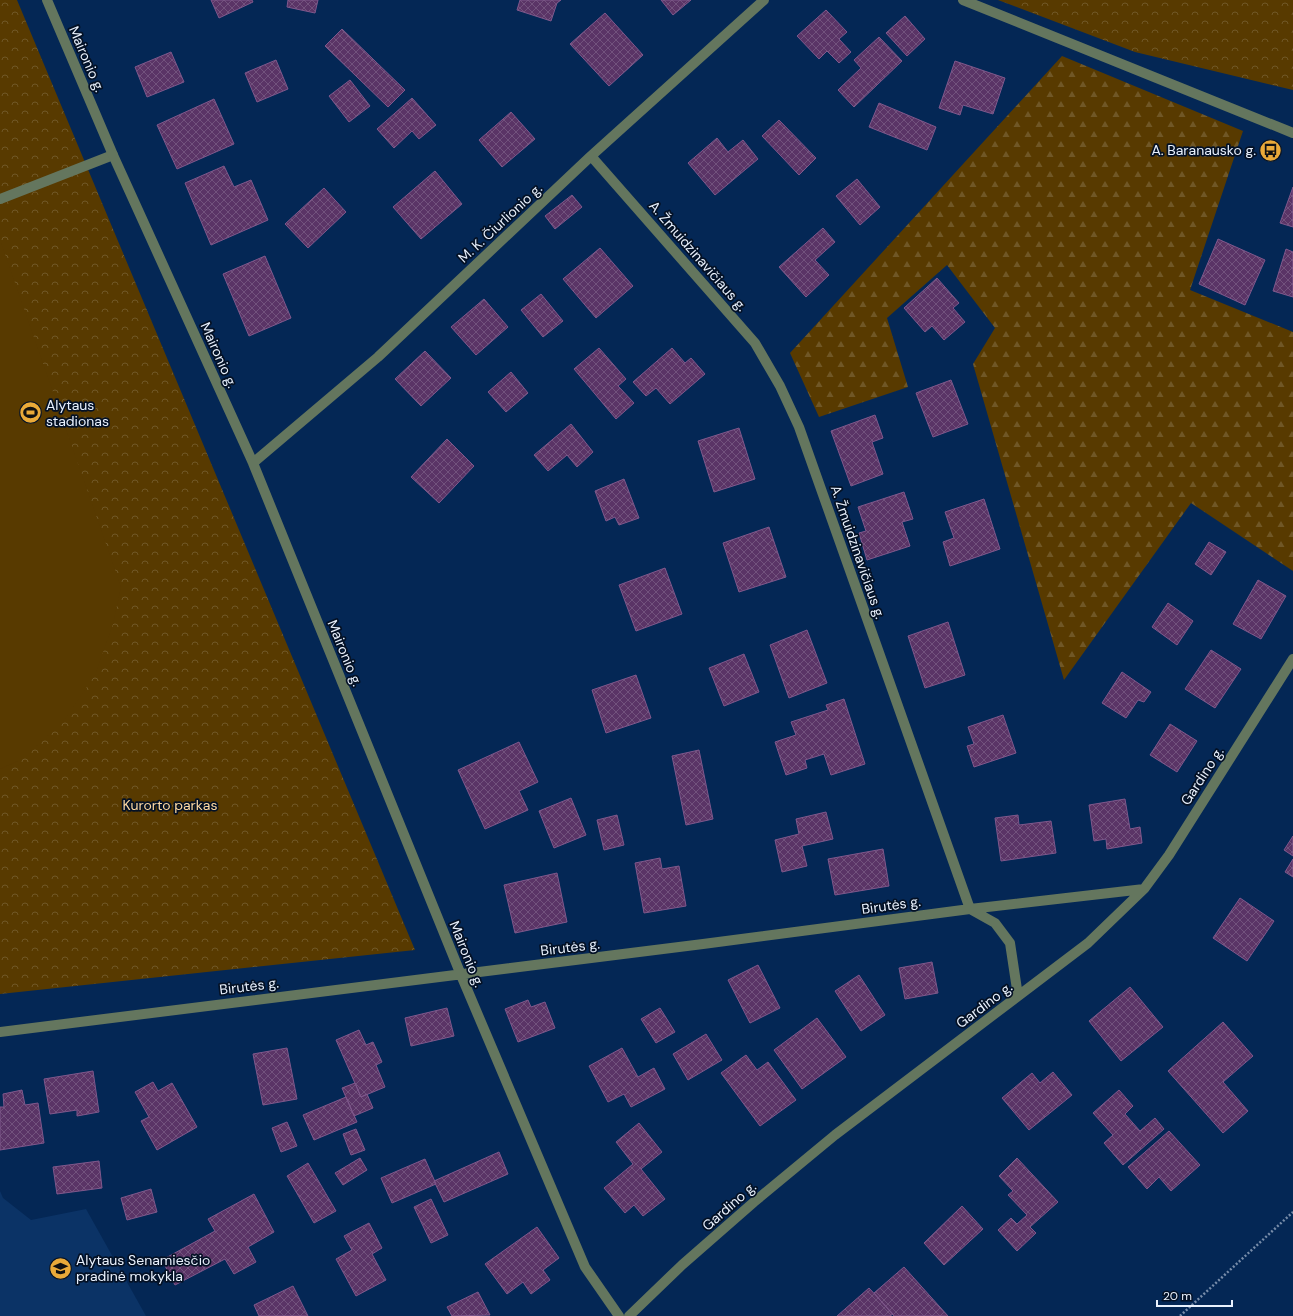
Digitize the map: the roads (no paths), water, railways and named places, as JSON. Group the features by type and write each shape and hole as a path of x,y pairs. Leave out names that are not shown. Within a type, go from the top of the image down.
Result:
{"street":[{"name":"Maironio g.","path":"46,0 113,155 253,463 460,975 585,1266 619,1316"},
{"name":"M. K. Čiurlionio g.","path":"253,463 378,357 591,156 764,0"},
{"path":"964,0 1293,133"},
{"path":"0,199 113,155"},
{"name":"A. Žmuidzinavičiaus g.","path":"591,156 755,343 780,386 799,427 970,908"},
{"name":"Gardino g.","path":"629,1316 682,1265 754,1202 835,1135 1088,943 1144,890 1169,855 1293,659"},
{"name":"Birutės g.","path":"0,1032 460,975 970,908 1144,890"},
{"path":"970,908 995,923 1010,943 1018,996"}],"place":[{"name":"A. Baranausko g.","path":"1271,150"},
{"name":"Alytaus stadionas","path":"30,413"},
{"name":"Alytaus Senamiesčio pradinė mokykla","path":"60,1268"}],"park label":[{"name":"Kurorto parkas","path":"170,805"}]}
